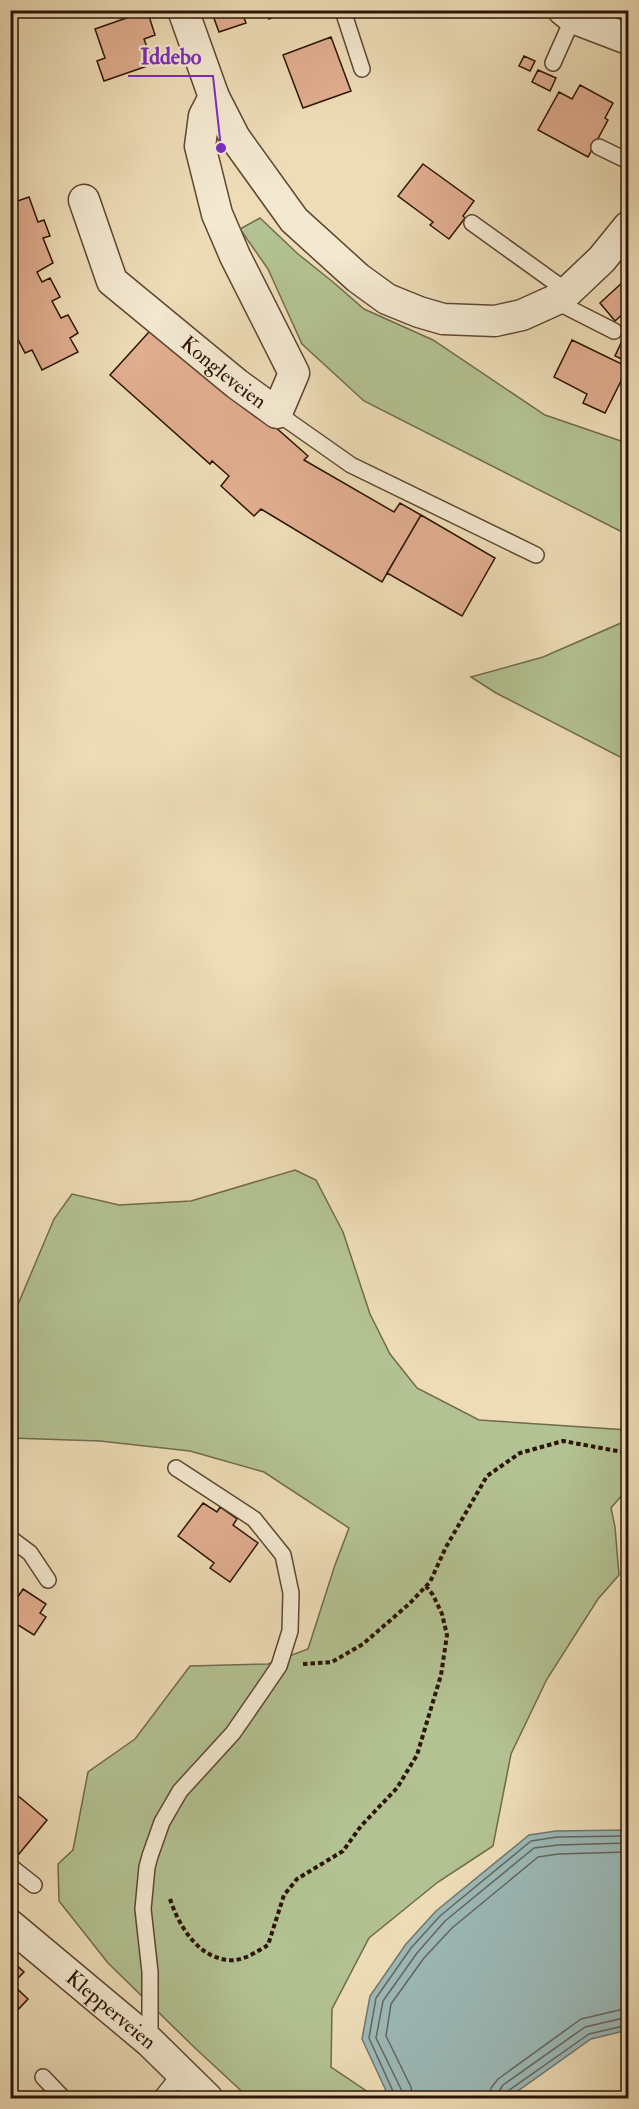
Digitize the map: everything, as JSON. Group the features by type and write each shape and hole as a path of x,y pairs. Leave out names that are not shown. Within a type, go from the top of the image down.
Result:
{"street":[{"path":"183,10 214,97 235,138 294,220 358,278 387,298 443,320 495,321 522,315 561,296 602,259 627,232"},
{"path":"568,14 628,39"},
{"name":"Kongleveien","path":"84,200 112,281 237,384 277,413 294,373 235,256 218,214 200,146 204,116 214,97"},
{"name":"Klepperveien","path":"10,1925 150,2042 207,2098"}],"lane":[{"path":"346,12 363,69"},
{"path":"553,63 568,14"},
{"path":"599,147 628,161"},
{"path":"472,223 561,296 614,331"},
{"path":"277,413 351,465 536,555"},
{"path":"150,2042 150,1972 143,1909 150,1856 162,1822 180,1791 233,1732 268,1683 280,1661 290,1631 291,1593 283,1555 254,1519 176,1468"},
{"path":"10,1538 30,1553 48,1580"},
{"path":"10,1866 34,1885"},
{"path":"161,2098 181,2073"},
{"path":"43,2077 63,2098"}],"path":[{"path":"280,1661 306,1665 332,1662 363,1644 410,1604 426,1586 487,1476 520,1453 563,1442 628,1453"},
{"path":"150,1856 177,1920 204,1953 230,1961 253,1954 268,1945 284,1895 297,1879 344,1851 361,1826 397,1788 417,1755 441,1675 447,1635 442,1614 426,1586"}],"green space":[{"path":"260,218 298,254 364,309 433,340 545,415 628,442 628,535 364,401 302,344 268,269 240,229"},
{"path":"628,620 628,761 496,693 471,677 543,657"},
{"path":"295,1170 316,1180 343,1232 370,1314 390,1354 417,1388 479,1420 628,1430 628,1488 611,1508 619,1575 598,1599 547,1679 511,1754 493,1846 438,1882 369,1938 332,2009 331,2067 377,2098 249,2098 108,1963 59,1901 58,1864 73,1850 88,1772 135,1739 190,1666 268,1664 308,1649 349,1528 264,1472 190,1451 100,1441 11,1438 11,1321 54,1219 72,1194 119,1205 191,1201"}],"water":[{"path":"628,1830 628,2030 591,2039 508,2098 394,2098 388,2095 362,2039 370,1996 406,1944 436,1911 529,1835 556,1831"}],"building":[{"path":"211,10 241,10 246,23 219,32"},
{"path":"266,10 292,10 269,19"},
{"path":"148,13 155,35 144,39 153,64 104,81 97,61 105,58 95,29 135,15 136,17"},
{"path":"331,37 351,91 303,108 283,55"},
{"path":"524,56 535,61 530,71 519,66"},
{"path":"538,70 556,78 550,91 532,82"},
{"path":"580,85 613,103 605,118 608,120 588,157 538,130 559,92 572,99"},
{"path":"423,164 474,201 463,216 465,218 449,239 430,225 433,222 398,196"},
{"path":"29,197 38,222 44,220 50,236 43,238 53,263 37,272 42,282 50,278 60,297 52,301 61,318 68,315 78,333 70,338 78,352 42,370 32,350 25,353 10,324 10,200 12,203"},
{"path":"624,281 628,285 628,317 625,312 615,321 600,303"},
{"path":"158,322 256,413 308,456 304,460 394,512 400,503 421,515 382,582 261,509 254,516 221,486 229,476 212,461 210,464 110,375"},
{"path":"628,328 628,362 615,356"},
{"path":"572,340 628,367 605,413 583,403 587,394 554,377"},
{"path":"421,515 495,558 462,616 387,573"},
{"path":"203,1503 217,1512 220,1507 237,1519 233,1525 258,1543 230,1582 210,1568 214,1563 178,1536"},
{"path":"23,1589 46,1604 40,1613 46,1617 34,1635 10,1620 10,1594 17,1598"},
{"path":"11,1790 47,1820 19,1854 10,1847"},
{"path":"10,1959 24,1972 12,1984 28,1999 10,2018"}],"place":[{"name":"Iddebo","path":"221,148"}]}
